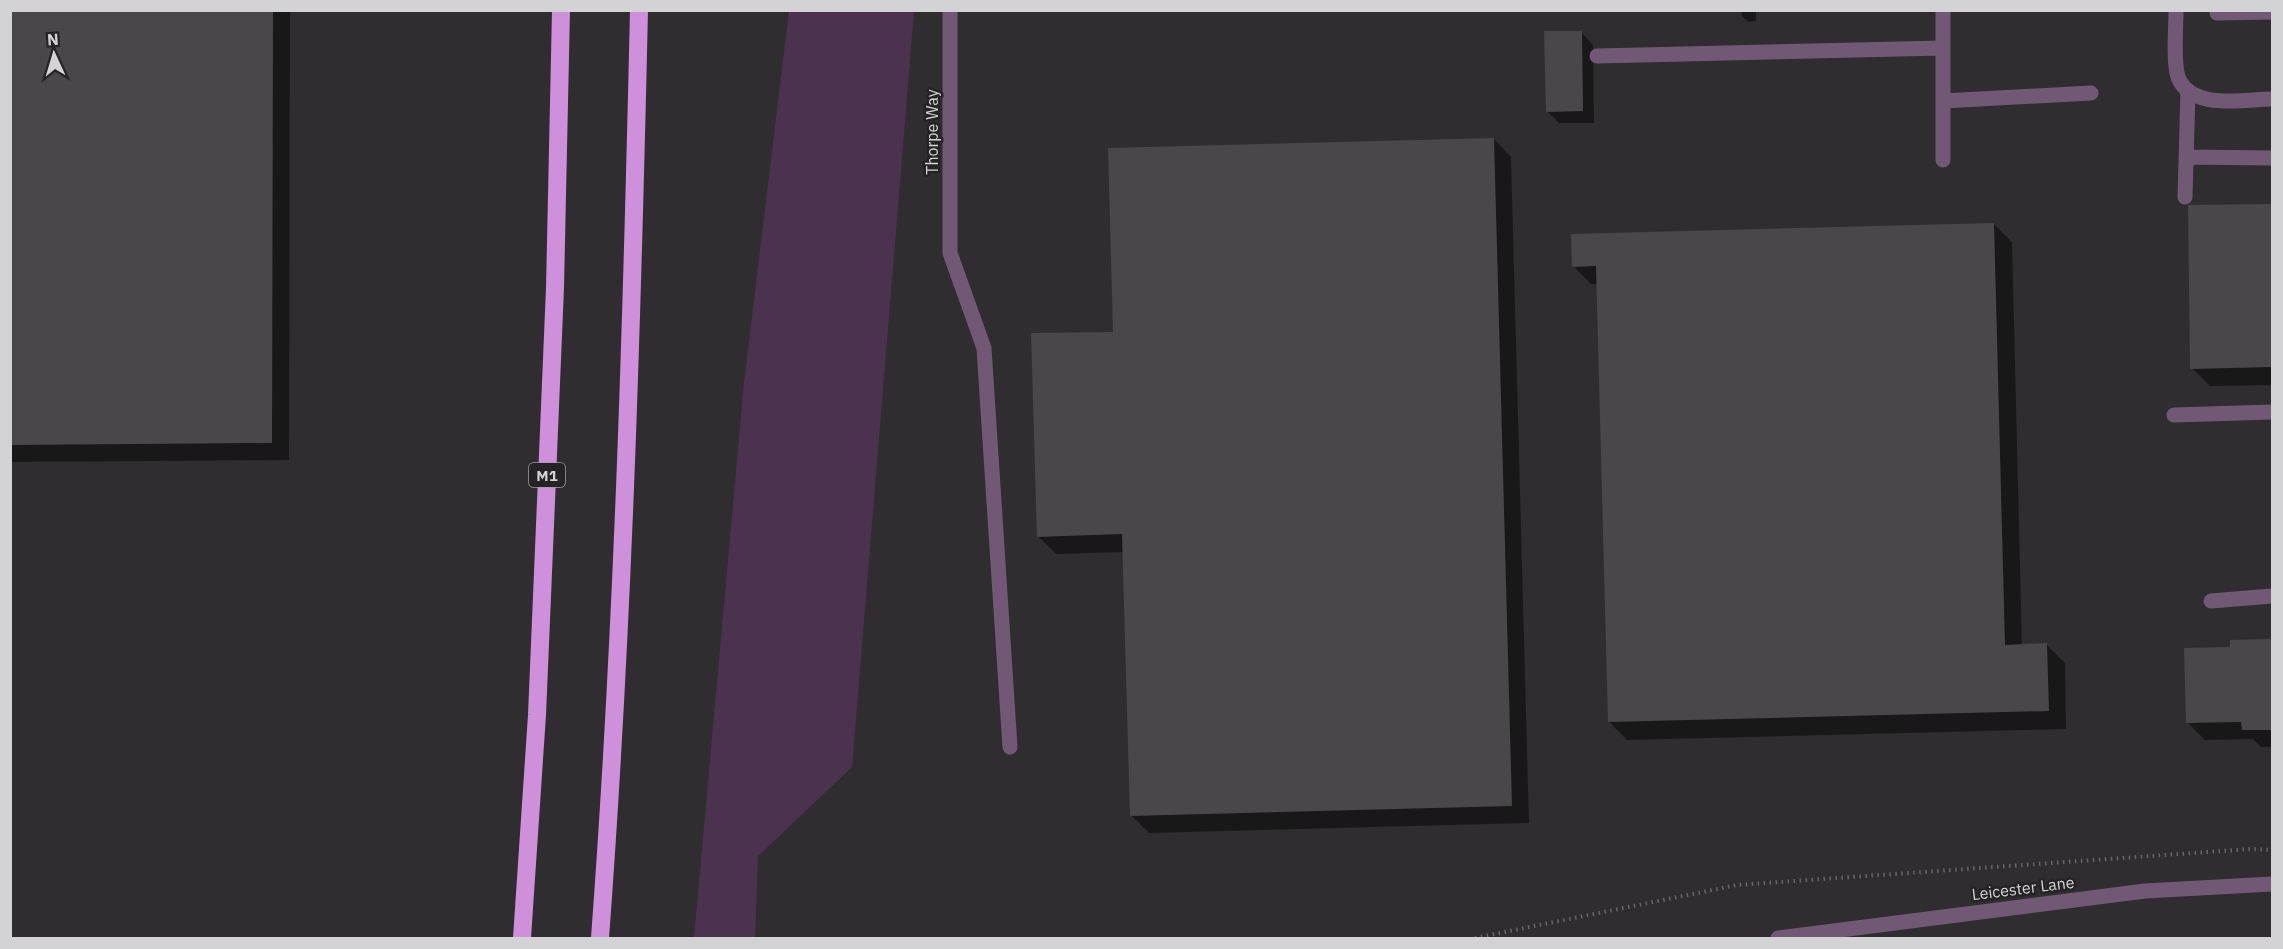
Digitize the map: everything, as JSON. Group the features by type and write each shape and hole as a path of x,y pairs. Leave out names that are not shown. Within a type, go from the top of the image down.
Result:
{"highway":[{"name":"M1","path":"522,939 537,715 555,288 561,10"},
{"path":"600,939 623,531 633,291 639,10"}],"street":[{"name":"Thorpe Way","path":"951,10 951,254 984,348 1010,747"},
{"path":"1943,10 1943,160"},
{"path":"2176,10 2178,76 2188,92 2201,98 2217,100 2272,99"},
{"path":"2217,13 2272,12"},
{"path":"1596,56 1943,48"},
{"path":"2185,197 2188,92"},
{"path":"1943,101 2091,93"},
{"path":"2186,158 2272,158"},
{"path":"2174,415 2272,412"},
{"path":"2211,602 2272,596"},
{"name":"Leicester Lane","path":"1778,939 2145,891 2272,884"}],"path":[{"path":"1475,939 1737,885 2252,849 2272,850"}],"shaded area":[{"path":"789,11 914,11 852,767 758,856 755,938 694,938 744,383"}],"building":[{"path":"10,10 273,10 272,443 10,445"},
{"path":"1544,31 1582,31 1583,111 1546,112"},
{"path":"1494,138 1512,806 1130,816 1122,534 1037,537 1031,333 1113,332 1108,148"},
{"path":"2272,204 2272,367 2190,369 2188,205"},
{"path":"1994,223 2005,645 2047,643 2049,711 1608,722 1596,266 1572,267 1571,234"},
{"path":"2272,639 2272,730 2242,730 2241,722 2186,723 2184,648 2230,647 2230,640"}]}
